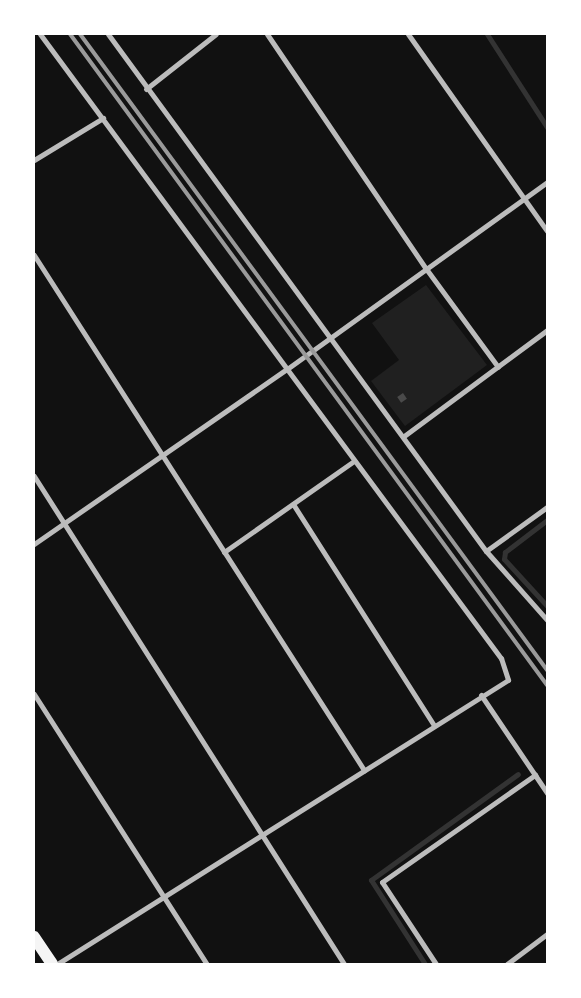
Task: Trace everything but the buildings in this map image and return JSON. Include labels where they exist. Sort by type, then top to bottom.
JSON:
[{"type":"main road","points":[[34,937],[52,964]]},
{"type":"street","points":[[40,34],[501,658],[508,680],[57,964]]},
{"type":"street","points":[[108,34],[404,436],[486,551],[547,620]]},
{"type":"street","points":[[146,88],[216,34]]},
{"type":"street","points":[[267,34],[427,270],[498,367]]},
{"type":"street","points":[[408,34],[547,231]]},
{"type":"street","points":[[34,160],[103,118]]},
{"type":"street","points":[[34,544],[332,340],[547,182]]},
{"type":"street","points":[[34,255],[161,456],[364,770]]},
{"type":"street","points":[[404,436],[547,330]]},
{"type":"street","points":[[224,552],[354,461]]},
{"type":"street","points":[[34,476],[344,964]]},
{"type":"street","points":[[293,504],[434,725]]},
{"type":"street","points":[[486,551],[547,507]]},
{"type":"street","points":[[34,694],[206,964]]},
{"type":"street","points":[[481,696],[547,793]]},
{"type":"street","points":[[436,964],[382,882],[535,775]]},
{"type":"street","points":[[507,964],[547,934]]},
{"type":"shaded area","points":[[426,285],[487,365],[405,426],[371,381],[399,360],[372,323]]},
{"type":"waterway","points":[[487,34],[547,127]]},
{"type":"waterway","points":[[547,520],[505,552],[504,559],[547,606]]},
{"type":"waterway","points":[[425,964],[371,880],[518,774]]},
{"type":"railway","points":[[70,34],[547,685]]},
{"type":"railway","points":[[80,34],[547,670]]}]
